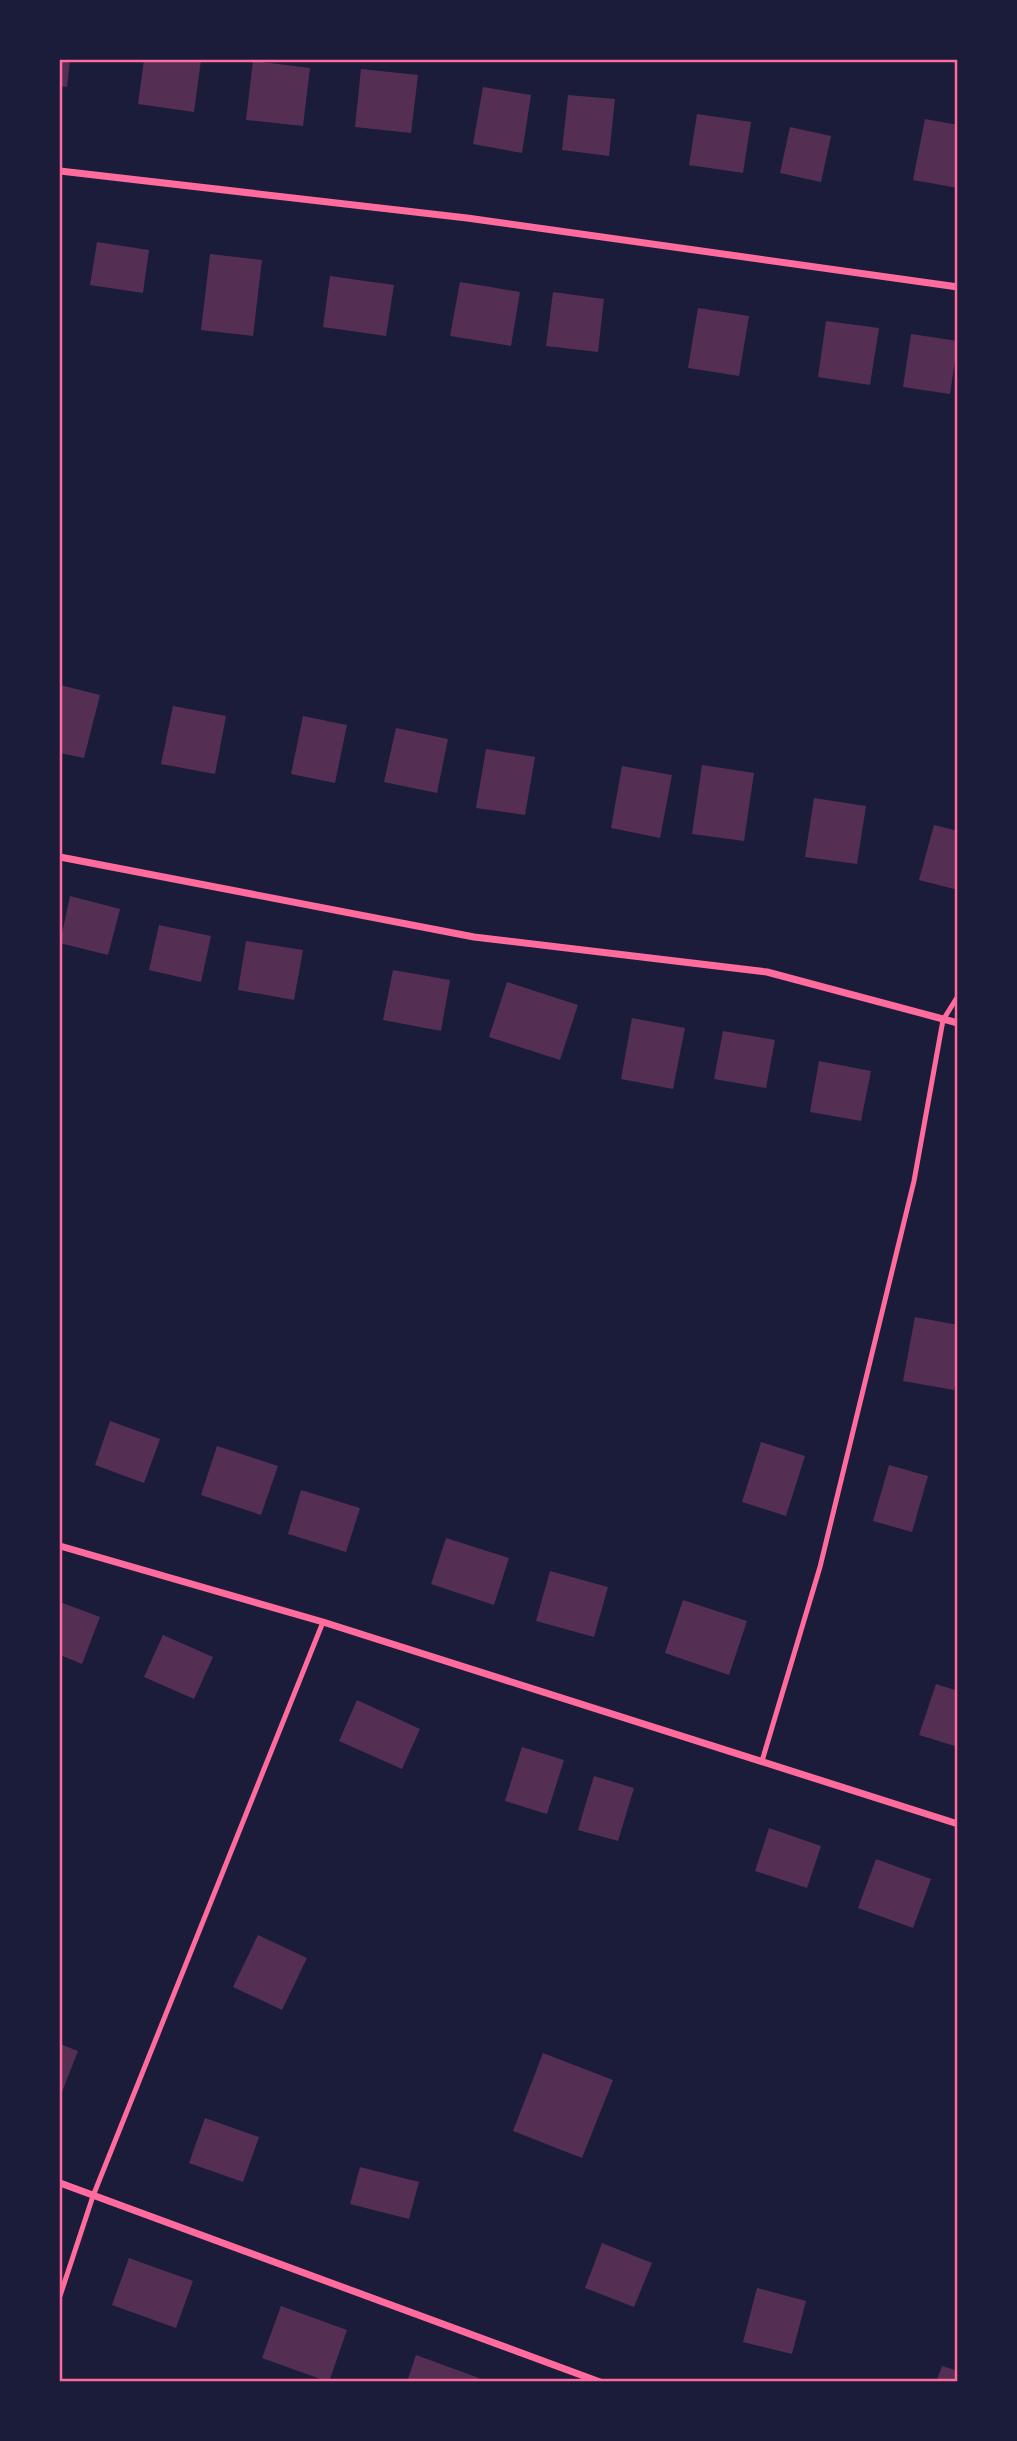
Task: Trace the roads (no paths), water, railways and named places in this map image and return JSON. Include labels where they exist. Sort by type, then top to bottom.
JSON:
[{"type":"street","points":[[60,171],[467,218],[957,286]]},
{"type":"street","points":[[60,857],[474,937],[767,972],[957,1023]]},
{"type":"street","points":[[60,1546],[323,1622],[957,1824]]},
{"type":"street","points":[[60,2183],[600,2382]]},
{"type":"lane","points":[[762,1761],[820,1567],[914,1181],[943,1020],[957,996]]},
{"type":"lane","points":[[60,2296],[93,2196],[323,1622]]}]
